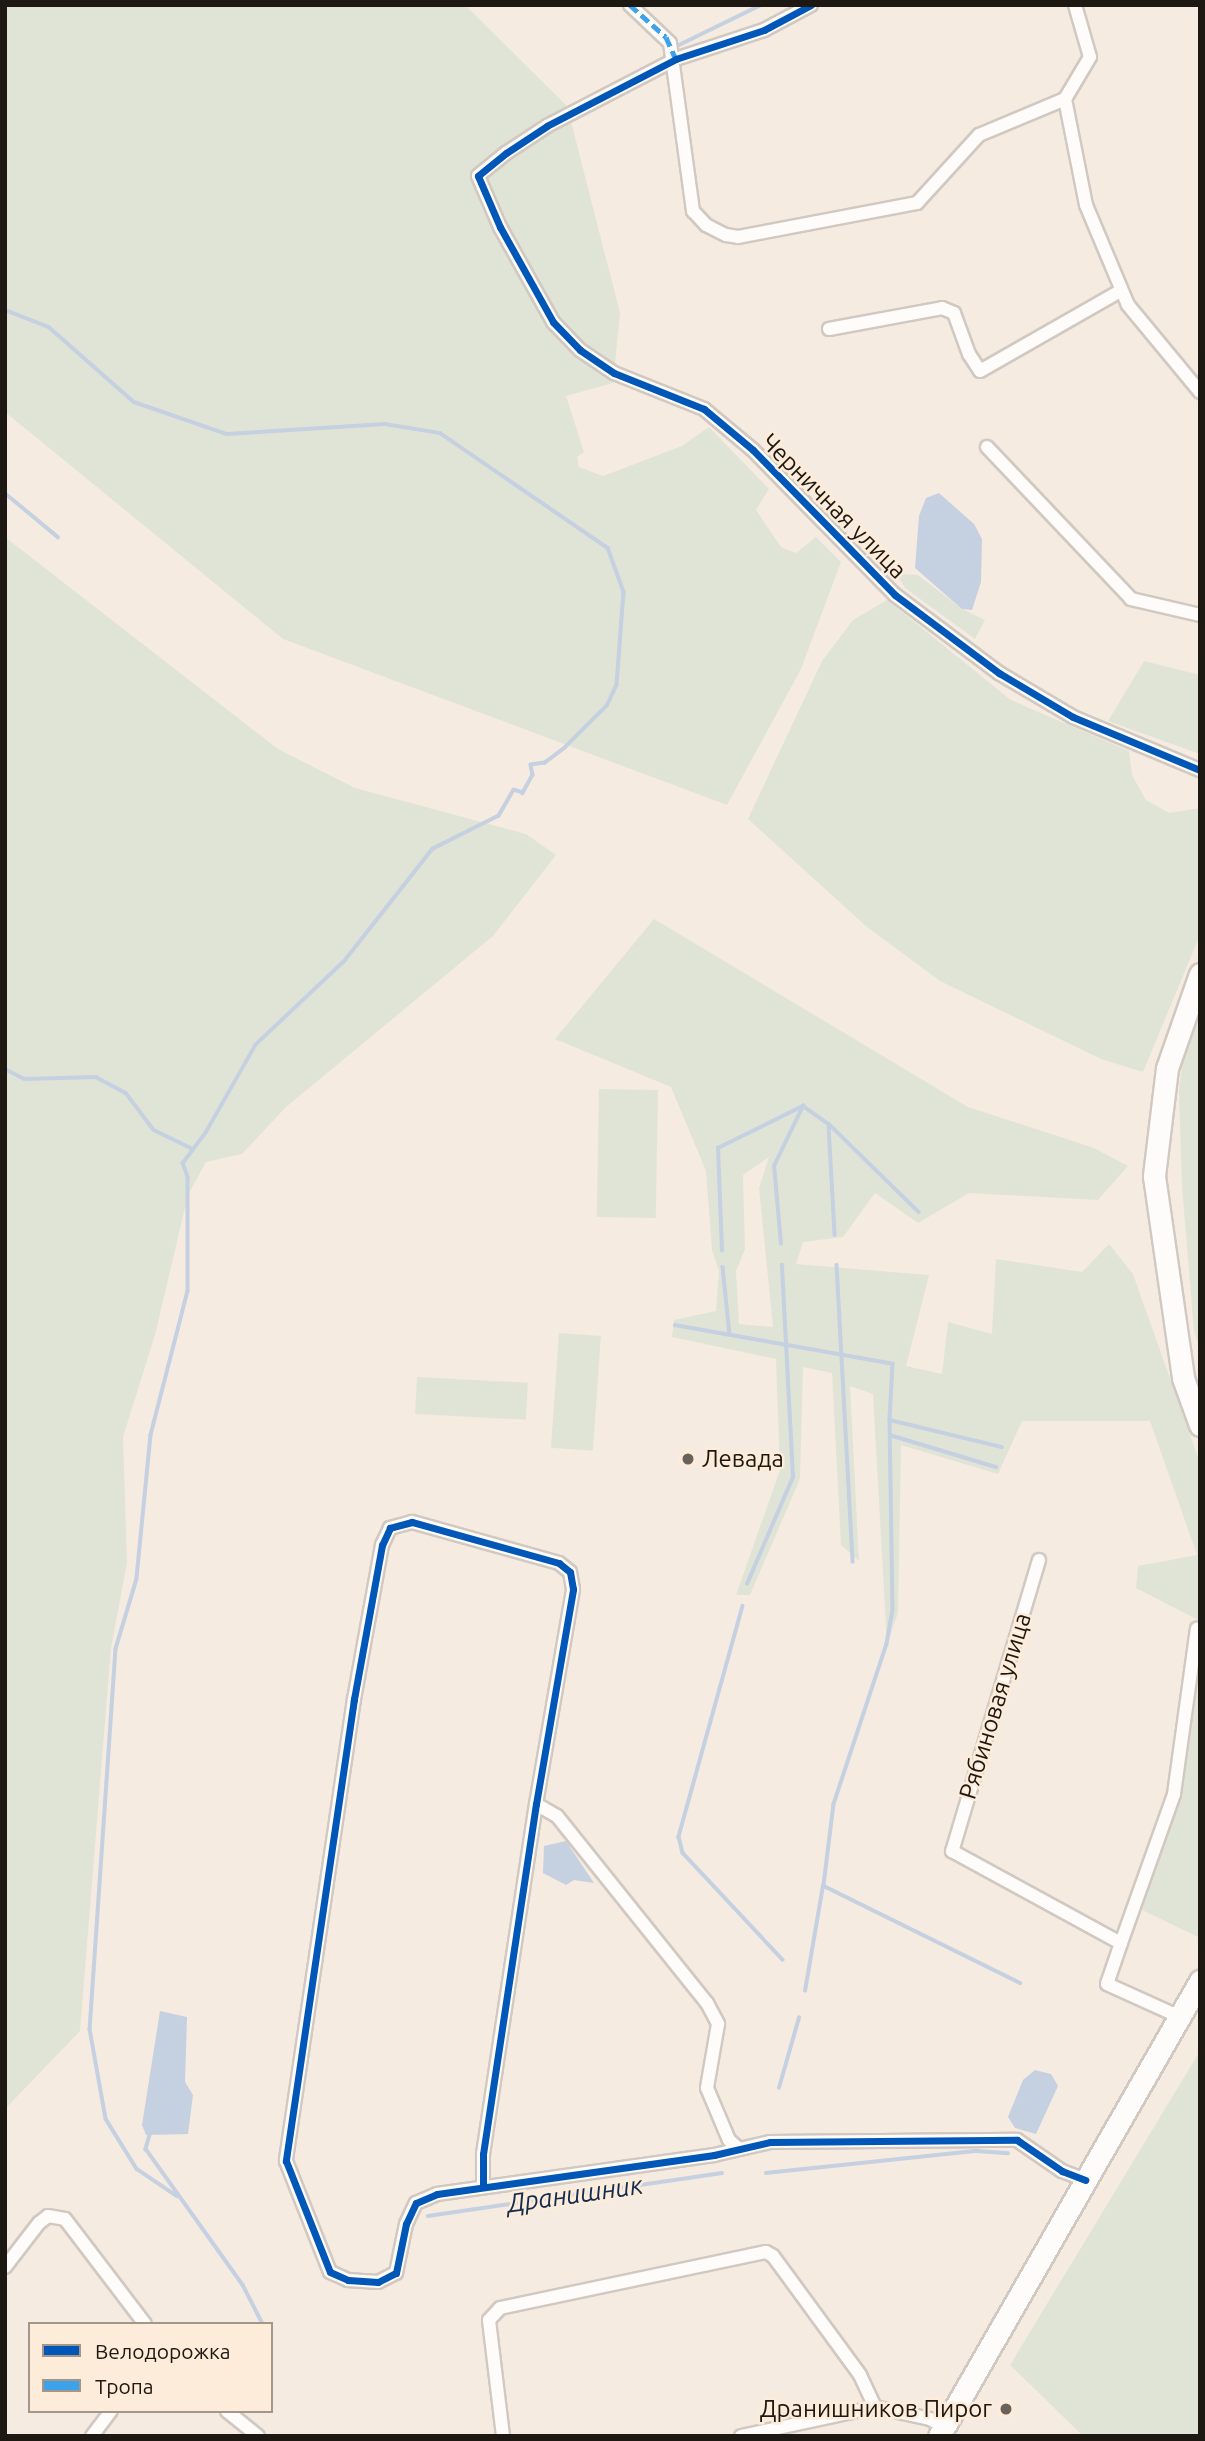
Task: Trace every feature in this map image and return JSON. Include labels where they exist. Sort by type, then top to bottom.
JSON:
[{"type":"main road","points":[[1200,974],[1167,1068],[1154,1176],[1183,1378],[1200,1425]]},
{"type":"main road","points":[[942,2431],[1200,1981]]},
{"type":"street","points":[[630,5],[666,37],[676,59],[693,211],[716,232],[738,236],[917,203],[979,135],[1065,99],[1090,57],[1075,5]]},
{"type":"street","points":[[676,59],[764,30],[811,5]]},
{"type":"street","name":"Черничная улица","points":[[676,59],[547,126],[478,176],[500,227],[553,322],[580,350],[614,373],[704,409],[753,450],[895,595],[999,673],[1073,717],[1200,770]]},
{"type":"street","points":[[1065,99],[1086,205],[1120,290],[1200,392]]},
{"type":"street","points":[[829,329],[942,308],[954,313],[969,354],[980,371],[1120,290]]},
{"type":"street","points":[[987,447],[1131,599],[1200,615]]},
{"type":"street","points":[[483,2186],[483,2154],[536,1804],[573,1589],[570,1572],[559,1563],[412,1522],[390,1528],[382,1545],[354,1699],[286,2161],[330,2272],[348,2280],[378,2283],[396,2273],[406,2224],[416,2203],[437,2194],[771,2141],[1017,2140],[1062,2171],[1085,2180]]},
{"type":"street","name":"Рябиновая улица","points":[[1039,1560],[952,1851],[1121,1943]]},
{"type":"street","points":[[1180,2017],[1107,1984],[1174,1794],[1197,1629]]},
{"type":"street","points":[[536,1804],[557,1816],[707,2003],[718,2024],[707,2088],[729,2140],[738,2148]]},
{"type":"street","points":[[5,2267],[39,2223],[48,2216],[65,2219],[143,2322]]},
{"type":"street","points":[[503,2436],[489,2320],[500,2308],[766,2252],[773,2256],[860,2375],[875,2407]]},
{"type":"street","points":[[741,2436],[875,2407],[930,2419],[942,2431]]},
{"type":"street","points":[[92,2436],[109,2413]]},
{"type":"street","points":[[229,2413],[258,2436]]},
{"type":"shaded area","points":[[5,5],[465,5],[567,106],[620,313],[613,383],[566,396],[584,452],[577,457],[579,467],[603,476],[682,446],[709,427],[769,489],[756,510],[781,547],[796,553],[816,537],[841,562],[801,669],[727,805],[283,639],[5,412]]},
{"type":"shaded area","points":[[5,537],[278,749],[355,788],[526,834],[556,855],[493,936],[286,1107],[242,1154],[206,1162],[188,1195],[155,1335],[123,1437],[127,1563],[111,1648],[80,2031],[5,2109]]},
{"type":"shaded area","points":[[903,574],[918,575],[962,609],[985,620],[975,639],[905,588],[899,578]]},
{"type":"shaded area","points":[[887,600],[1011,700],[1129,751],[1132,775],[1146,800],[1169,813],[1200,808],[1200,935],[1143,1072],[1101,1059],[940,981],[867,927],[748,819],[822,661],[853,620]]},
{"type":"shaded area","points":[[1144,661],[1200,675],[1200,754],[1108,721]]},
{"type":"shaded area","points":[[654,919],[968,1107],[1094,1148],[1128,1166],[1098,1200],[969,1193],[918,1223],[875,1193],[843,1237],[803,1242],[796,1264],[929,1275],[906,1366],[942,1374],[948,1322],[992,1334],[996,1259],[1082,1272],[1109,1244],[1133,1274],[1200,1463],[1200,1621],[1136,1588],[1138,1566],[1197,1555],[1150,1421],[1022,1421],[998,1474],[901,1445],[898,1613],[887,1644],[873,1394],[850,1386],[859,1561],[841,1545],[832,1373],[803,1367],[800,1479],[750,1595],[736,1595],[780,1470],[776,1359],[672,1337],[674,1320],[716,1311],[719,1271],[712,1250],[706,1171],[671,1087],[555,1039]],"holes":[[[769,1157],[759,1188],[773,1327],[739,1324],[736,1271],[745,1249],[743,1175]]]},
{"type":"shaded area","points":[[1200,1008],[1200,1349],[1194,1331],[1182,1187],[1179,1090],[1185,1039]]},
{"type":"shaded area","points":[[599,1089],[658,1090],[656,1218],[597,1217]]},
{"type":"shaded area","points":[[559,1333],[601,1336],[593,1451],[551,1448]]},
{"type":"shaded area","points":[[417,1377],[528,1383],[526,1420],[415,1414]]},
{"type":"shaded area","points":[[1200,1656],[1200,1938],[1142,1910],[1180,1794]]},
{"type":"shaded area","points":[[1200,2051],[1200,2436],[1083,2436],[1010,2365]]},
{"type":"water","points":[[939,493],[974,524],[982,539],[981,582],[972,610],[962,609],[915,568],[919,516],[926,498]]},
{"type":"water","points":[[566,1841],[594,1883],[574,1880],[566,1885],[543,1873],[544,1846]]},
{"type":"water","points":[[160,2011],[187,2017],[185,2082],[193,2095],[188,2134],[146,2135],[142,2125]]},
{"type":"water","points":[[1035,2070],[1051,2074],[1058,2086],[1036,2134],[1015,2128],[1008,2117],[1023,2080]]},
{"type":"waterway","points":[[677,46],[761,5]]},
{"type":"waterway","points":[[5,310],[49,327],[134,402],[227,434],[385,424],[440,433],[608,548],[624,592],[617,685],[607,706],[565,748],[545,763],[531,765],[533,775],[523,793],[514,790],[499,816],[433,849],[344,962],[256,1045],[206,1133],[183,1163],[188,1177],[188,1291],[151,1435],[137,1579],[116,1649],[90,2029],[106,2119],[137,2169],[177,2196]]},
{"type":"waterway","points":[[5,493],[58,537]]},
{"type":"waterway","points":[[5,1069],[25,1079],[96,1077],[126,1093],[154,1130],[193,1149]]},
{"type":"waterway","points":[[781,1244],[774,1166],[803,1106]]},
{"type":"waterway","points":[[722,1251],[718,1148],[803,1106],[829,1124],[919,1212]]},
{"type":"waterway","points":[[829,1126],[835,1235]]},
{"type":"waterway","points":[[747,1584],[793,1477],[782,1265]]},
{"type":"waterway","points":[[837,1265],[853,1562]]},
{"type":"waterway","points":[[723,1267],[730,1335]]},
{"type":"waterway","points":[[675,1325],[893,1364],[890,1420],[1002,1447]]},
{"type":"waterway","points":[[890,1420],[893,1610],[887,1644],[834,1804],[824,1886],[1020,1983]]},
{"type":"waterway","points":[[890,1435],[996,1467]]},
{"type":"waterway","points":[[743,1606],[679,1837],[683,1853],[783,1960]]},
{"type":"waterway","points":[[805,1991],[823,1886]]},
{"type":"waterway","points":[[779,2088],[799,2018]]},
{"type":"waterway","points":[[150,2135],[146,2149],[243,2285],[262,2322]]},
{"type":"waterway","points":[[766,2173],[977,2151],[1008,2153]]},
{"type":"waterway","name":"Дранишник","points":[[428,2216],[722,2173]]},
{"type":"marked path","points":[[630,5],[666,37],[676,59]]},
{"type":"cycle path","points":[[811,5],[764,30],[676,59],[547,126],[506,153],[478,176],[500,227],[553,322],[580,350],[614,373],[704,409],[753,450],[895,595],[999,673],[1073,717],[1200,770]]},
{"type":"cycle path","points":[[483,2186],[483,2154],[536,1804],[573,1589],[570,1572],[559,1563],[412,1522],[390,1528],[382,1545],[354,1699],[286,2161],[330,2272],[348,2280],[378,2282],[396,2273],[406,2224],[416,2203],[437,2194],[714,2155],[770,2142],[1017,2140],[1062,2171],[1085,2180]]},
{"type":"place","name":"Левада","points":[[688,1459]]},
{"type":"place","name":"Дранишников Пирог","points":[[1006,2409]]}]
